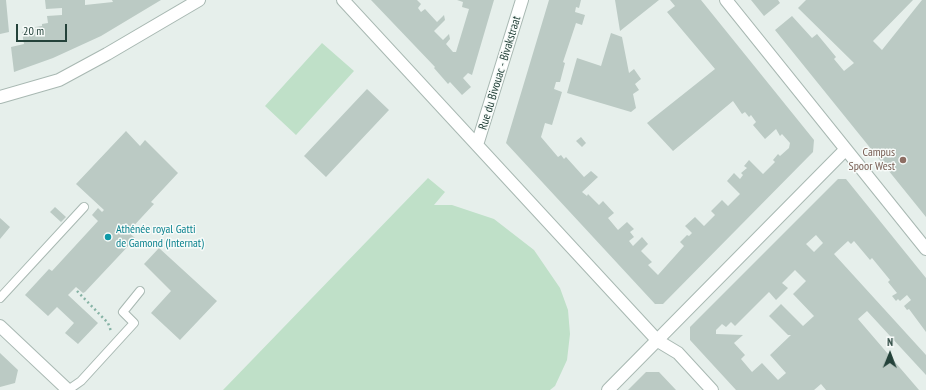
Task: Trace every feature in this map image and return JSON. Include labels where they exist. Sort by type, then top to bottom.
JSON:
[{"type":"street","points":[[0,97],[59,80],[107,54],[199,0]]},
{"type":"street","points":[[343,0],[658,340],[678,353],[712,390]]},
{"type":"street","name":"Rue du Bivouac - Bivakstraat","points":[[478,145],[522,0]]},
{"type":"street","points":[[726,0],[926,249]]},
{"type":"street","points":[[608,390],[845,150]]},
{"type":"street","points":[[0,326],[61,388]]},
{"type":"lane","points":[[0,298],[84,207]]},
{"type":"lane","points":[[61,388],[81,381],[134,323],[123,312],[140,291]]},
{"type":"path","points":[[77,291],[108,323],[111,331],[106,336]]},
{"type":"green space","points":[[322,43],[354,71],[296,135],[265,106]]},
{"type":"green space","points":[[428,178],[445,192],[434,205],[452,205],[494,219],[534,250],[560,288],[568,310],[570,334],[567,360],[555,386],[550,390],[223,390]]},
{"type":"building","points":[[0,0],[6,0],[9,32],[0,34]]},
{"type":"building","points":[[45,0],[85,0],[85,5],[113,2],[112,0],[161,0],[101,36],[53,58],[14,72],[11,47],[24,44],[22,32],[36,29],[35,27],[48,23],[47,16],[62,15],[62,8],[46,9]]},
{"type":"building","points":[[371,0],[417,0],[421,4],[418,8],[421,12],[425,9],[437,22],[444,15],[445,20],[434,31],[443,40],[449,34],[450,39],[446,44],[453,52],[456,52],[469,9],[462,7],[463,2],[457,0],[494,0],[472,75],[468,73],[463,78],[471,87],[462,95],[450,82],[448,84],[434,68],[435,67]]},
{"type":"building","points":[[549,0],[581,0],[579,8],[576,7],[575,12],[585,15],[582,25],[576,23],[563,62],[565,63],[560,82],[556,82],[554,89],[562,92],[552,125],[545,123],[541,137],[558,157],[561,155],[564,159],[566,157],[584,177],[591,171],[598,177],[582,192],[587,196],[588,194],[599,205],[603,201],[614,213],[608,218],[618,230],[627,222],[634,229],[630,232],[634,237],[629,241],[633,246],[642,237],[648,244],[641,251],[652,262],[648,265],[658,275],[684,246],[680,242],[687,235],[689,236],[692,233],[685,226],[695,217],[704,226],[715,215],[711,211],[722,200],[728,206],[740,194],[727,181],[734,173],[740,179],[743,175],[741,173],[747,168],[744,166],[749,160],[763,174],[775,162],[773,160],[778,154],[780,156],[789,148],[790,143],[782,134],[780,136],[776,129],[765,139],[753,125],[756,122],[751,115],[749,117],[745,112],[742,114],[733,101],[673,151],[647,123],[715,69],[667,12],[675,6],[670,0],[701,0],[814,140],[813,152],[663,304],[655,304],[506,143]]},
{"type":"building","points":[[615,0],[659,0],[620,31]]},
{"type":"building","points":[[751,0],[778,0],[780,3],[764,16]]},
{"type":"building","points":[[806,0],[913,0],[873,41],[882,50],[922,0],[926,0],[926,217],[775,30],[792,16],[812,38],[817,34],[836,57],[834,59],[844,71],[854,63],[798,8]]},
{"type":"building","points":[[611,33],[622,37],[629,73],[634,69],[641,79],[635,84],[639,90],[633,94],[636,108],[631,112],[567,93],[577,58],[601,66]]},
{"type":"building","points":[[367,89],[389,110],[326,177],[304,156]]},
{"type":"building","name":"Athénée royal Gatti de Gamond (Internat)","points":[[126,131],[140,146],[145,140],[178,173],[151,202],[154,204],[128,232],[135,238],[132,242],[85,292],[83,293],[76,287],[68,295],[98,323],[78,344],[65,333],[74,323],[57,307],[48,316],[25,295],[49,269],[52,271],[98,221],[92,215],[98,208],[102,212],[104,210],[76,184]]},
{"type":"building","points":[[581,137],[586,143],[582,147],[576,141]]},
{"type":"building","points":[[838,179],[846,179],[926,278],[926,332],[909,309],[907,310],[904,306],[911,300],[907,295],[900,301],[898,299],[896,301],[892,296],[897,293],[888,282],[890,280],[872,258],[870,260],[854,241],[851,244],[848,241],[834,254],[926,355],[926,375],[867,311],[858,319],[919,390],[826,390],[821,384],[814,390],[736,390],[690,340],[690,327]],"holes":[[[816,235],[823,243],[814,252],[806,244]],[[795,270],[806,281],[793,294],[814,316],[803,326],[781,304],[769,316],[788,335],[791,335],[770,355],[786,373],[778,380],[762,363],[752,372],[741,359],[745,355],[734,343],[743,335],[716,334],[716,330],[722,324],[726,327],[731,322],[735,326],[769,292],[776,300],[788,288],[782,283]]]},
{"type":"building","points":[[55,207],[66,217],[61,222],[50,212]]},
{"type":"building","points":[[0,218],[10,227],[0,239]]},
{"type":"building","points":[[159,248],[217,301],[180,340],[151,313],[171,291],[144,264]]},
{"type":"building","points":[[0,353],[18,370],[15,383],[0,387]]},
{"type":"building","points":[[646,372],[659,372],[676,390],[628,390]]},
{"type":"place","name":"Campus Spoor West","points":[[903,160]]},
{"type":"place","name":"Athénée royal Gatti de Gamond (Internat)","points":[[108,237]]}]
